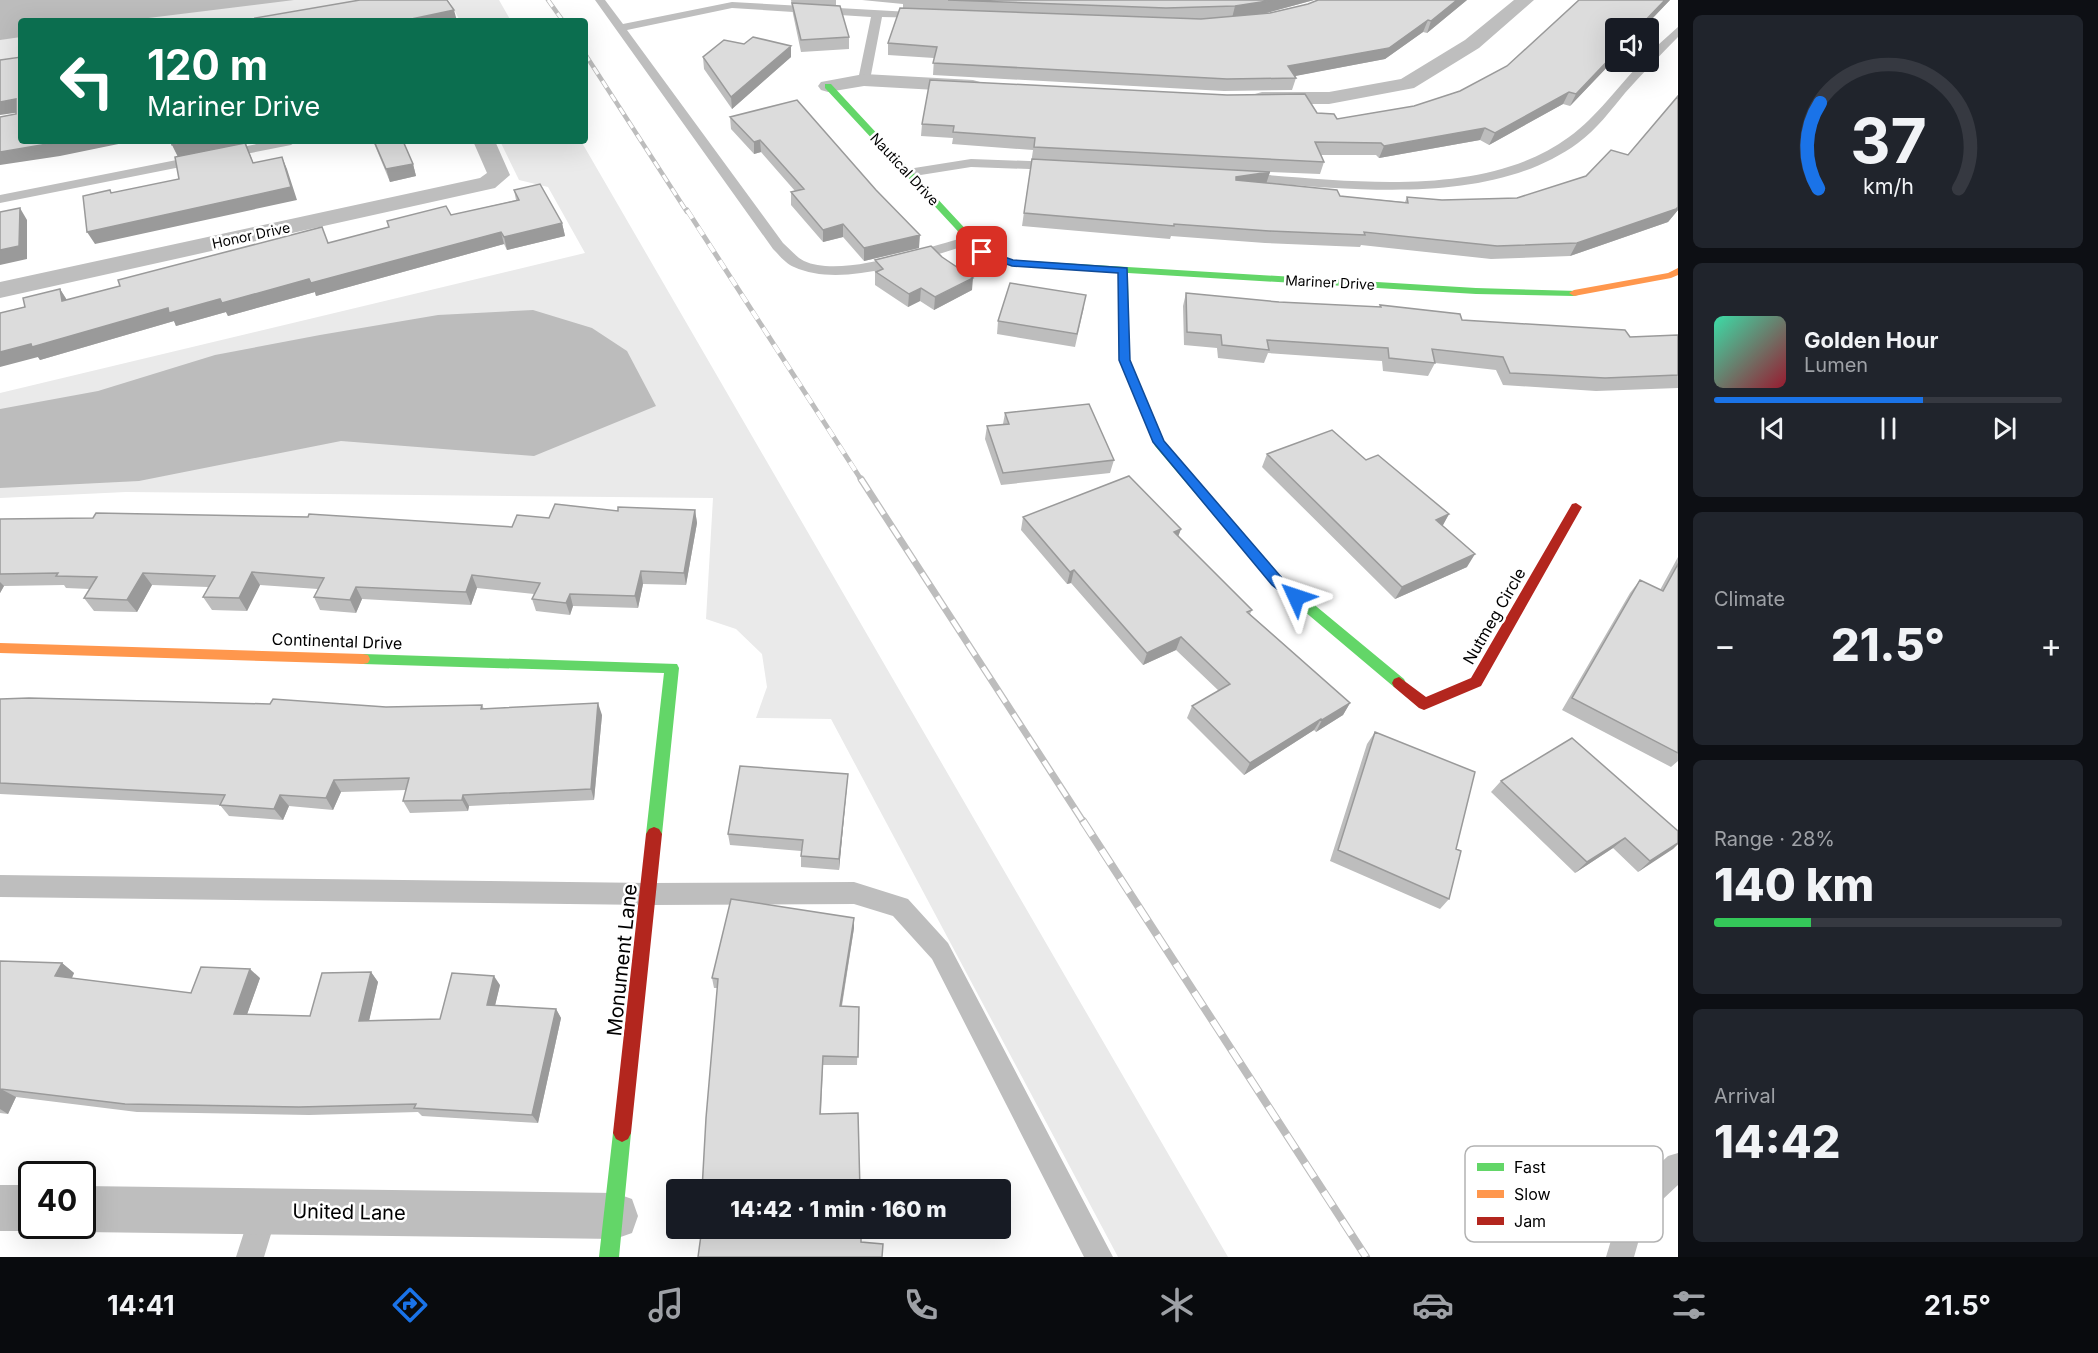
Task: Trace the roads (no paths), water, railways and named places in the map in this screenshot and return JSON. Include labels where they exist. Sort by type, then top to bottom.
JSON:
[{"type":"street","points":[[1247,99],[1329,98],[1407,84],[1472,44],[1525,0]]},
{"type":"street","points":[[828,86],[864,80],[996,87]]},
{"type":"street","name":"Nautical Drive","points":[[828,86],[982,252]]},
{"type":"street","name":"Honor Drive","points":[[0,290],[487,183],[499,175],[485,144]]},
{"type":"street","name":"Mariner Drive","points":[[982,252],[1012,263],[1476,291],[1576,293],[1671,275],[1678,271]]},
{"type":"street","name":"Nutmeg Circle","points":[[1123,270],[1124,360],[1159,442],[1277,581],[1424,704],[1476,682],[1576,507]]},
{"type":"street","name":"Continental Drive","points":[[0,648],[672,668]]},
{"type":"street","name":"Monument Lane","points":[[612,1236],[672,668]]},
{"type":"street","points":[[0,1208],[18,1208]]},
{"type":"street","name":"United Lane","points":[[96,1209],[264,1211],[612,1236]]},
{"type":"lane","points":[[600,0],[778,246],[798,264],[819,270],[850,271],[970,240]]},
{"type":"lane","points":[[621,28],[732,5],[931,16]]},
{"type":"lane","points":[[864,80],[877,14]]},
{"type":"lane","points":[[1232,176],[1405,185],[1468,179],[1539,160],[1573,141],[1678,30]]},
{"type":"lane","points":[[0,199],[276,144]]},
{"type":"lane","points":[[908,173],[971,163],[1068,167]]},
{"type":"lane","points":[[0,886],[648,894],[854,893],[900,907],[940,951],[1100,1257]]},
{"type":"lane","points":[[1663,1180],[1678,1166]]},
{"type":"lane","points":[[250,1257],[264,1211]]},
{"type":"lane","points":[[1620,1257],[1624,1242]]},
{"type":"railway","points":[[548,0],[561,18]]},
{"type":"railway","points":[[588,59],[687,212]]},
{"type":"railway","points":[[687,210],[862,481]]},
{"type":"railway","points":[[861,479],[1084,823]]},
{"type":"railway","points":[[1083,821],[1366,1257]]}]
